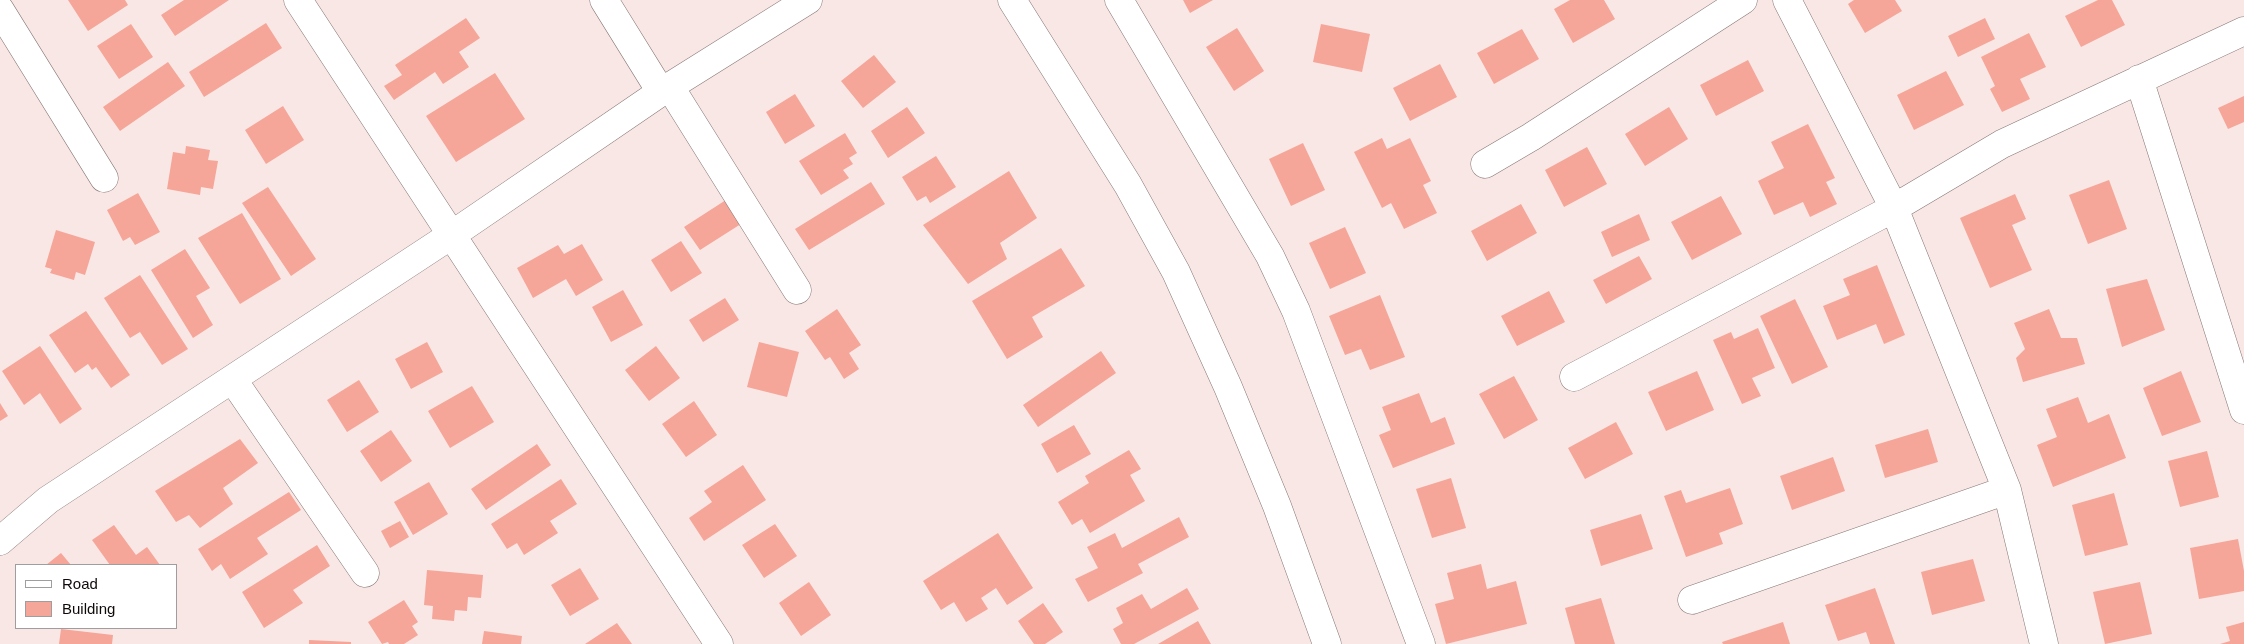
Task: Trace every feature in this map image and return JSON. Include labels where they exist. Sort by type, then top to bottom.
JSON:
[{"type":"street","points":[[298,0],[719,644]]},
{"type":"street","points":[[604,0],[798,290]]},
{"type":"street","points":[[0,541],[48,500],[233,380],[665,89],[808,0]]},
{"type":"street","points":[[1012,0],[1128,185],[1176,272],[1228,387],[1276,506],[1326,644]]},
{"type":"street","points":[[1119,0],[1274,263],[1296,311],[1421,644]]},
{"type":"street","points":[[1485,164],[1531,137],[1743,0]]},
{"type":"street","points":[[1787,0],[1894,208],[2007,490],[2044,644]]},
{"type":"street","points":[[0,10],[104,178]]},
{"type":"street","points":[[1574,377],[1894,208],[2002,144],[2139,78],[2244,31]]},
{"type":"street","points":[[2139,78],[2244,410]]},
{"type":"street","points":[[233,380],[365,573]]},
{"type":"street","points":[[1692,600],[2007,490]]},
{"type":"building","points":[[68,0],[125,0],[128,5],[88,31]]},
{"type":"building","points":[[184,0],[229,0],[175,36],[161,15]]},
{"type":"building","points":[[1183,0],[1213,0],[1190,13]]},
{"type":"building","points":[[1570,0],[1604,0],[1615,19],[1573,43],[1554,9]]},
{"type":"building","points":[[1854,0],[1895,0],[1902,11],[1865,33],[1848,4]]},
{"type":"building","points":[[2098,0],[2112,0],[2125,25],[2081,47],[2065,16]]},
{"type":"building","points":[[466,18],[480,38],[459,52],[469,67],[443,84],[435,72],[394,100],[384,86],[402,75],[395,65]]},
{"type":"building","points":[[1985,18],[1995,39],[1958,57],[1948,36]]},
{"type":"building","points":[[266,23],[282,48],[204,97],[189,72]]},
{"type":"building","points":[[131,24],[153,57],[119,79],[97,46]]},
{"type":"building","points":[[1321,24],[1370,34],[1362,72],[1313,62]]},
{"type":"building","points":[[1237,28],[1264,71],[1234,91],[1206,47]]},
{"type":"building","points":[[1522,29],[1539,59],[1494,84],[1477,53]]},
{"type":"building","points":[[2029,33],[2046,67],[2020,79],[2030,99],[2002,112],[1990,89],[1995,86],[1981,57]]},
{"type":"building","points":[[874,55],[896,82],[863,108],[841,81]]},
{"type":"building","points":[[1748,60],[1764,91],[1716,116],[1700,85]]},
{"type":"building","points":[[168,62],[185,86],[120,131],[103,107]]},
{"type":"building","points":[[1440,64],[1457,97],[1410,121],[1393,88]]},
{"type":"building","points":[[1946,71],[1964,105],[1914,130],[1897,95]]},
{"type":"building","points":[[495,73],[525,119],[456,162],[426,116]]},
{"type":"building","points":[[795,94],[815,126],[785,144],[766,112]]},
{"type":"building","points":[[2244,96],[2244,122],[2228,129],[2218,108]]},
{"type":"building","points":[[283,106],[304,140],[266,164],[245,130]]},
{"type":"building","points":[[907,107],[925,133],[888,158],[871,131]]},
{"type":"building","points":[[1669,107],[1688,139],[1645,166],[1625,134]]},
{"type":"building","points":[[1808,124],[1835,178],[1826,182],[1837,204],[1810,217],[1803,202],[1774,215],[1758,181],[1784,168],[1771,142]]},
{"type":"building","points":[[845,133],[857,153],[849,158],[853,164],[843,170],[849,178],[821,195],[799,161]]},
{"type":"building","points":[[1382,138],[1387,149],[1410,138],[1431,181],[1423,185],[1437,213],[1404,229],[1391,203],[1382,208],[1354,152]]},
{"type":"building","points":[[1303,143],[1325,190],[1291,206],[1269,159]]},
{"type":"building","points":[[186,146],[210,150],[208,160],[218,161],[213,189],[201,187],[200,195],[167,189],[173,152],[185,154]]},
{"type":"building","points":[[1587,147],[1607,184],[1564,207],[1545,170]]},
{"type":"building","points":[[936,156],[956,187],[930,203],[926,196],[917,201],[902,177]]},
{"type":"building","points":[[1009,171],[1037,218],[1000,243],[1007,259],[968,284],[923,225]]},
{"type":"building","points":[[2109,180],[2127,229],[2088,244],[2069,195]]},
{"type":"building","points":[[871,182],[885,204],[809,250],[795,229]]},
{"type":"building","points":[[268,187],[316,259],[291,276],[242,203]]},
{"type":"building","points":[[138,193],[160,232],[135,245],[130,237],[123,241],[107,210]]},
{"type":"building","points":[[2015,194],[2026,219],[2012,225],[2032,270],[1990,288],[1960,218]]},
{"type":"building","points":[[1721,196],[1742,234],[1692,260],[1671,222]]},
{"type":"building","points":[[729,198],[744,222],[700,250],[684,227]]},
{"type":"building","points":[[1521,204],[1537,233],[1487,261],[1471,231]]},
{"type":"building","points":[[242,213],[281,279],[240,304],[198,238]]},
{"type":"building","points":[[1639,214],[1650,240],[1612,257],[1601,232]]},
{"type":"building","points":[[1345,227],[1366,273],[1330,289],[1309,243]]},
{"type":"building","points":[[56,230],[95,242],[85,275],[76,272],[74,280],[50,273],[52,269],[45,267]]},
{"type":"building","points":[[681,241],[702,273],[671,292],[651,260]]},
{"type":"building","points":[[582,244],[603,280],[576,296],[566,279],[533,298],[517,268],[558,245],[564,254]]},
{"type":"building","points":[[1061,248],[1085,286],[1032,317],[1043,337],[1007,359],[972,301]]},
{"type":"building","points":[[185,249],[210,288],[196,296],[213,325],[193,338],[151,270]]},
{"type":"building","points":[[1639,256],[1652,279],[1606,304],[1593,280]]},
{"type":"building","points":[[1877,265],[1905,335],[1884,344],[1876,324],[1837,340],[1823,306],[1850,295],[1843,279]]},
{"type":"building","points":[[140,275],[188,349],[162,365],[140,332],[130,338],[104,298]]},
{"type":"building","points":[[2147,279],[2165,330],[2122,347],[2106,289]]},
{"type":"building","points":[[623,290],[643,325],[611,342],[592,307]]},
{"type":"building","points":[[1549,291],[1565,322],[1517,346],[1501,316]]},
{"type":"building","points":[[1380,295],[1405,357],[1370,370],[1361,349],[1345,355],[1329,316]]},
{"type":"building","points":[[725,298],[739,320],[703,342],[689,320]]},
{"type":"building","points":[[1795,299],[1828,367],[1792,384],[1760,316]]},
{"type":"building","points":[[837,309],[861,345],[849,353],[859,369],[844,379],[830,357],[825,360],[805,331]]},
{"type":"building","points":[[2049,309],[2061,338],[2077,338],[2085,364],[2023,382],[2016,358],[2025,349],[2014,323]]},
{"type":"building","points":[[86,311],[130,375],[111,388],[96,367],[92,370],[88,364],[75,373],[49,335]]},
{"type":"building","points":[[1758,328],[1775,368],[1752,378],[1761,396],[1742,404],[1713,340],[1731,332],[1734,339]]},
{"type":"building","points":[[427,342],[443,372],[411,389],[395,359]]},
{"type":"building","points":[[759,342],[799,352],[787,397],[747,387]]},
{"type":"building","points":[[40,346],[82,409],[60,424],[40,393],[24,405],[2,371]]},
{"type":"building","points":[[656,346],[680,378],[649,401],[625,370]]},
{"type":"building","points":[[1101,351],[1116,373],[1038,427],[1023,405]]},
{"type":"building","points":[[1697,371],[1714,410],[1666,431],[1648,392]]},
{"type":"building","points":[[2181,371],[2201,422],[2162,436],[2143,388]]},
{"type":"building","points":[[1514,376],[1538,420],[1504,439],[1479,394]]},
{"type":"building","points":[[359,380],[379,412],[347,432],[327,400]]},
{"type":"building","points":[[472,386],[494,422],[450,448],[428,411]]},
{"type":"building","points":[[1419,393],[1431,423],[1445,417],[1455,444],[1393,468],[1379,435],[1391,430],[1382,407]]},
{"type":"building","points":[[2078,397],[2088,423],[2109,414],[2126,458],[2053,487],[2037,445],[2057,437],[2046,409]]},
{"type":"building","points":[[694,401],[717,435],[686,457],[662,424]]},
{"type":"building","points":[[0,403],[8,416],[0,421]]},
{"type":"building","points":[[1616,422],[1633,454],[1585,479],[1568,448]]},
{"type":"building","points":[[1074,425],[1091,454],[1057,473],[1041,444]]},
{"type":"building","points":[[1928,429],[1938,462],[1885,478],[1875,445]]},
{"type":"building","points":[[391,430],[412,461],[381,482],[360,451]]},
{"type":"building","points":[[240,439],[258,463],[223,488],[233,504],[200,528],[189,515],[176,522],[155,491]]},
{"type":"building","points":[[537,444],[551,465],[486,510],[471,489]]},
{"type":"building","points":[[1129,450],[1141,469],[1130,475],[1145,501],[1090,533],[1082,519],[1072,525],[1058,502],[1089,483],[1085,476]]},
{"type":"building","points":[[2207,451],[2219,497],[2180,507],[2168,461]]},
{"type":"building","points":[[1833,457],[1845,491],[1792,510],[1780,476]]},
{"type":"building","points":[[743,465],[766,500],[704,541],[689,518],[712,502],[704,491]]},
{"type":"building","points":[[1451,478],[1466,528],[1432,538],[1416,489]]},
{"type":"building","points":[[561,479],[577,504],[550,521],[558,533],[524,555],[517,543],[507,549],[491,524]]},
{"type":"building","points":[[429,482],[448,514],[413,535],[394,502]]},
{"type":"building","points":[[1730,488],[1743,524],[1719,533],[1723,544],[1686,557],[1664,496],[1681,490],[1686,503]]},
{"type":"building","points":[[289,492],[301,510],[257,538],[268,554],[230,579],[221,564],[212,571],[198,549]]},
{"type":"building","points":[[2114,493],[2128,545],[2085,556],[2072,505]]},
{"type":"building","points":[[1641,514],[1653,549],[1601,566],[1590,530]]},
{"type":"building","points":[[1179,517],[1189,537],[1138,564],[1143,573],[1088,602],[1075,579],[1098,568],[1087,547],[1115,533],[1122,548]]},
{"type":"building","points":[[400,521],[409,537],[390,548],[381,531]]},
{"type":"building","points":[[775,524],[797,556],[764,578],[742,545]]},
{"type":"building","points":[[114,525],[136,555],[147,547],[159,564],[109,564],[92,540]]},
{"type":"building","points":[[998,533],[1033,588],[1007,605],[996,588],[981,598],[988,609],[966,622],[954,602],[941,610],[923,581]]},
{"type":"building","points":[[2238,539],[2244,571],[2244,591],[2199,599],[2190,548]]},
{"type":"building","points":[[317,545],[330,566],[293,590],[303,603],[264,628],[242,592]]},
{"type":"building","points":[[61,553],[70,564],[47,564]]},
{"type":"building","points":[[1973,559],[1985,601],[1932,615],[1921,572]]},
{"type":"building","points":[[1481,564],[1487,589],[1516,581],[1527,624],[1446,644],[1435,604],[1454,599],[1447,573]]},
{"type":"building","points":[[580,568],[599,599],[570,616],[551,585]]},
{"type":"building","points":[[427,570],[483,575],[481,598],[468,597],[467,611],[455,610],[454,621],[432,619],[433,606],[424,605]]},
{"type":"building","points":[[809,582],[831,615],[801,636],[779,603]]},
{"type":"building","points":[[2140,582],[2152,634],[2105,644],[2093,592]]},
{"type":"building","points":[[1187,588],[1199,609],[1134,644],[1121,644],[1113,629],[1123,623],[1116,608],[1142,594],[1151,609]]},
{"type":"building","points":[[1875,588],[1895,644],[1870,644],[1866,632],[1838,641],[1825,605]]},
{"type":"building","points":[[1601,598],[1615,644],[1575,644],[1565,608]]},
{"type":"building","points":[[404,600],[418,622],[412,626],[418,635],[404,644],[389,644],[388,642],[382,644],[368,622]]},
{"type":"building","points":[[1043,603],[1063,632],[1045,644],[1034,644],[1018,621]]},
{"type":"building","points":[[1198,621],[1211,644],[1158,644]]},
{"type":"building","points":[[1783,622],[1790,644],[1723,644],[1722,642]]},
{"type":"building","points":[[2244,622],[2244,644],[2220,644],[2230,641],[2226,627]]},
{"type":"building","points":[[617,623],[632,644],[585,644]]},
{"type":"building","points":[[61,629],[113,635],[112,644],[59,644]]},
{"type":"building","points":[[484,631],[522,636],[521,644],[482,644]]},
{"type":"building","points":[[309,640],[351,642],[351,644],[309,644]]}]
